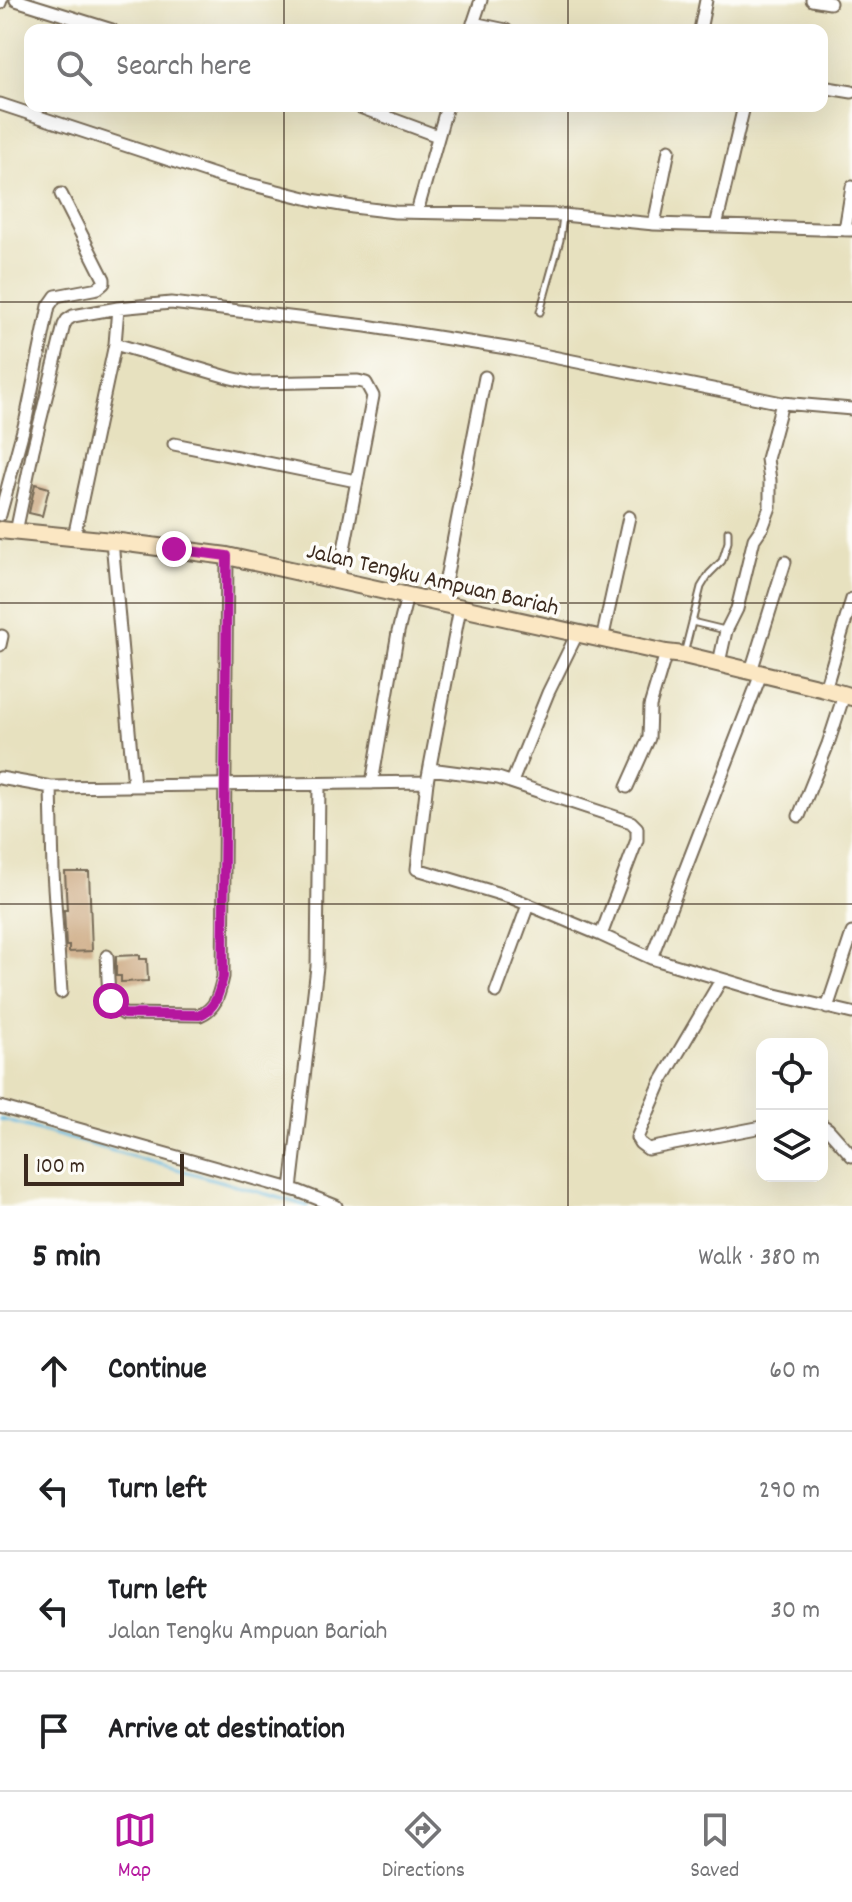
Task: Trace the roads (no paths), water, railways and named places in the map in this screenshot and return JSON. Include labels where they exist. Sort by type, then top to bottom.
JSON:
[{"type":"main road","name":"Jalan Tengku Ampuan Bariah","points":[[8,531],[227,556],[719,663],[848,696]]},
{"type":"street","points":[[16,0],[93,24]]},
{"type":"street","points":[[473,24],[481,0]]},
{"type":"street","points":[[701,24],[706,0]]},
{"type":"street","points":[[812,0],[830,3]]},
{"type":"street","points":[[828,88],[852,92]]},
{"type":"street","points":[[0,104],[24,112]]},
{"type":"street","points":[[24,112],[221,177],[318,201],[395,212],[563,215],[654,224],[849,230],[852,187]]},
{"type":"street","points":[[373,112],[438,136]]},
{"type":"street","points":[[417,212],[445,112]]},
{"type":"street","points":[[716,226],[743,112]]},
{"type":"street","points":[[654,224],[669,150]]},
{"type":"street","points":[[0,515],[26,419],[47,312],[53,299],[98,288],[104,283],[61,194]]},
{"type":"street","points":[[8,531],[33,450],[64,325],[73,316],[118,308],[171,303],[366,326],[513,349],[782,403],[852,409]]},
{"type":"street","points":[[74,537],[115,344],[118,308]]},
{"type":"street","points":[[115,344],[253,383],[366,383],[373,396],[338,581]]},
{"type":"street","points":[[37,363],[52,374]]},
{"type":"street","points":[[441,604],[485,377]]},
{"type":"street","points":[[719,663],[726,631],[737,609],[754,539],[770,507],[767,459],[782,403]]},
{"type":"street","points":[[174,444],[356,481]]},
{"type":"street","points":[[602,640],[629,517]]},
{"type":"street","points":[[112,541],[134,786]]},
{"type":"street","points":[[107,956],[111,1001],[116,1010],[124,1014],[200,1015],[217,1000],[223,977],[227,556]]},
{"type":"street","points":[[651,958],[756,672],[785,562]]},
{"type":"street","points":[[372,783],[407,596]]},
{"type":"street","points":[[825,689],[852,599]]},
{"type":"street","points":[[460,608],[427,782],[417,869],[498,893],[651,958],[721,980],[852,1013]]},
{"type":"street","points":[[512,782],[548,693],[577,634]]},
{"type":"street","points":[[627,787],[649,738],[650,706],[675,654]]},
{"type":"street","points":[[799,816],[848,696]]},
{"type":"street","points":[[430,769],[487,775],[631,822],[637,828],[637,840],[601,935]]},
{"type":"street","points":[[0,778],[51,787],[427,782]]},
{"type":"street","points":[[291,1189],[317,967],[319,784]]},
{"type":"street","points":[[51,787],[61,992]]},
{"type":"street","points":[[496,992],[528,905]]},
{"type":"street","points":[[827,1008],[852,933]]},
{"type":"street","points":[[721,980],[661,1082],[637,1138],[648,1149],[756,1128]]},
{"type":"street","points":[[0,1107],[291,1189],[336,1206]]},
{"type":"street","points":[[828,1129],[852,1156]]},
{"type":"lane","points":[[540,312],[560,240],[563,215]]},
{"type":"lane","points":[[675,654],[692,622],[701,587],[722,561],[728,531]]},
{"type":"lane","points":[[692,622],[726,631]]},
{"type":"waterway","points":[[0,1119],[308,1206]]}]
